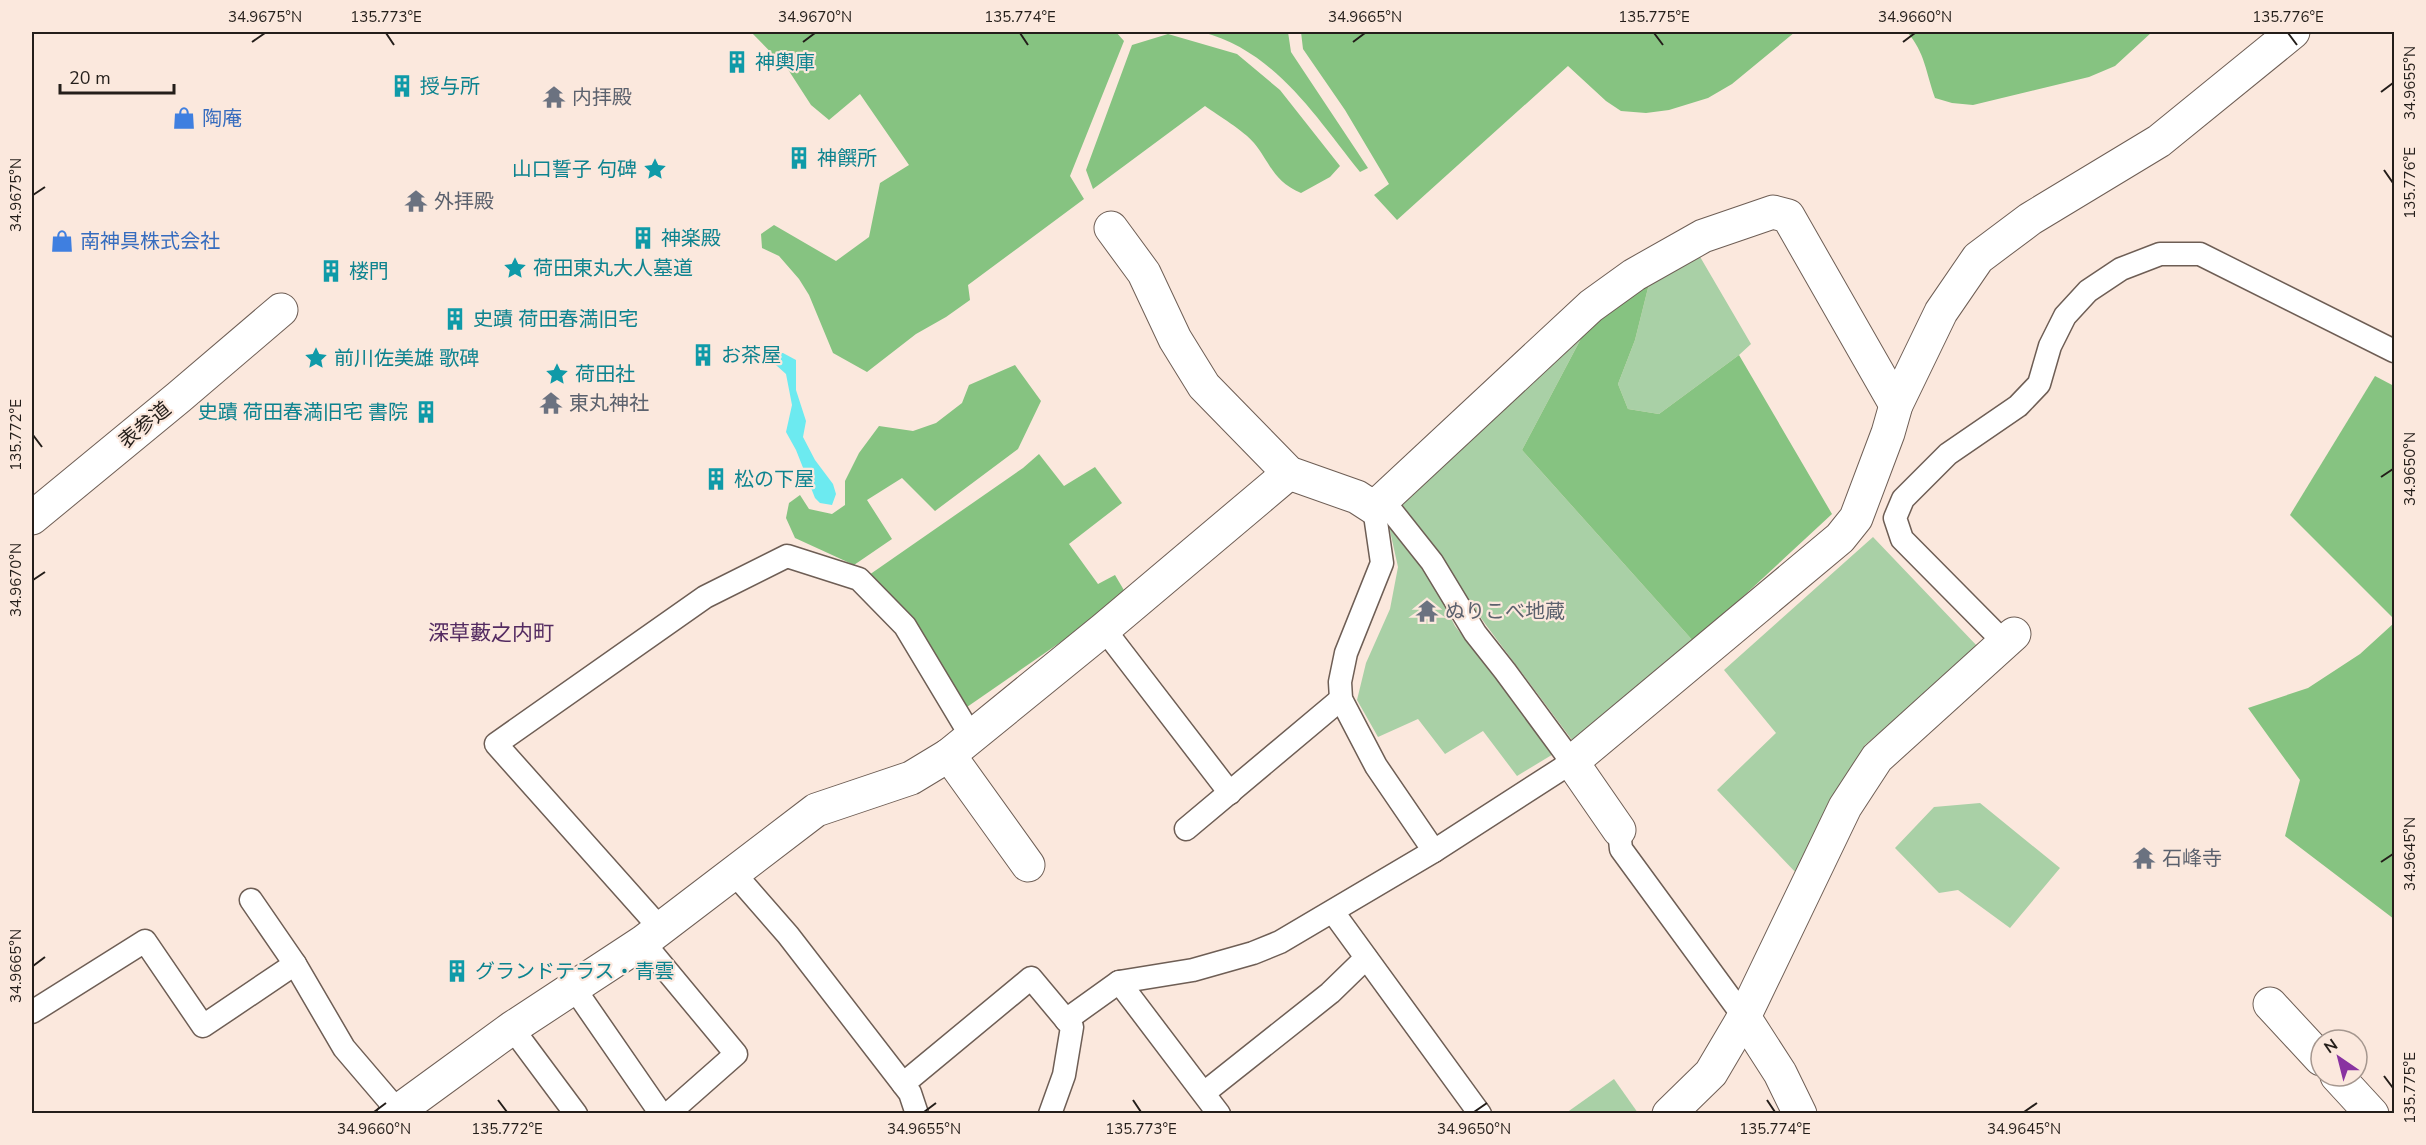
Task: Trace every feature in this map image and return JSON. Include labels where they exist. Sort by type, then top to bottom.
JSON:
[{"type":"street","points":[[1619,830],[1572,762],[1840,538],[1856,518],[1888,433],[1896,405],[1941,312],[1978,258],[2030,219],[2159,141],[2293,32]]},
{"type":"street","points":[[1111,228],[1144,273],[1175,339],[1204,386],[1289,473],[1378,504],[1591,306],[1634,275],[1703,236],[1773,212],[1788,216],[1896,405]]},
{"type":"street","name":"表参道","points":[[32,518],[269,320]]},
{"type":"street","points":[[396,1112],[512,1028],[651,935],[816,810],[911,778],[960,745],[1104,629],[1289,473]]},
{"type":"street","points":[[1669,1113],[1711,1073],[1744,1017],[1845,807],[1877,758],[2009,638]]},
{"type":"street","points":[[960,745],[1028,866]]},
{"type":"street","points":[[2270,1004],[2309,1046]]},
{"type":"street","points":[[1744,1017],[1780,1073],[1800,1113]]},
{"type":"street","points":[[2348,1088],[2372,1113]]},
{"type":"lane","points":[[2009,638],[1902,539],[1895,518],[1903,499],[1948,454],[2018,406],[2039,384],[2050,346],[2065,316],[2088,291],[2121,269],[2160,255],[2200,254],[2394,351]]},
{"type":"lane","points":[[1378,504],[1382,563],[1346,653],[1340,682],[1341,699],[1376,766],[1434,851]]},
{"type":"lane","points":[[1066,1020],[1119,982],[1193,970],[1253,954],[1280,942],[1434,851],[1572,762],[1474,633],[1432,562],[1378,504]]},
{"type":"lane","points":[[668,1113],[736,1054],[651,935],[496,744],[705,597],[787,556],[859,579],[905,626],[960,745]]},
{"type":"lane","points":[[1104,629],[1230,793]]},
{"type":"lane","points":[[1186,829],[1341,699]]},
{"type":"lane","points":[[1619,830],[1622,849],[1744,1017]]},
{"type":"lane","points":[[733,872],[788,934],[910,1093],[915,1112]]},
{"type":"lane","points":[[250,900],[295,964],[344,1048],[396,1112]]},
{"type":"lane","points":[[1333,912],[1480,1113]]},
{"type":"lane","points":[[32,1012],[145,940],[203,1026],[295,964]]},
{"type":"lane","points":[[1204,1093],[1330,993],[1366,958]]},
{"type":"lane","points":[[903,1084],[1031,978],[1072,1027],[1064,1075],[1050,1113]]},
{"type":"lane","points":[[1119,982],[1219,1113]]},
{"type":"lane","points":[[574,988],[661,1113]]},
{"type":"lane","points":[[512,1028],[576,1113]]},
{"type":"green space","points":[[751,32],[1116,32],[1124,41],[1070,176],[1084,199],[968,285],[970,300],[916,334],[867,372],[833,353],[809,295],[799,279],[779,256],[762,248],[761,234],[774,225],[836,261],[869,237],[880,183],[909,165],[860,94],[829,120],[811,105],[789,71]]},
{"type":"green space","points":[[1202,32],[1288,32],[1291,52],[1368,168],[1360,172],[1309,108],[1272,70],[1251,54],[1228,41]]},
{"type":"green space","points":[[1301,32],[1795,32],[1732,84],[1708,98],[1669,110],[1646,113],[1621,111],[1606,101],[1568,66],[1397,220],[1374,195],[1389,184],[1345,110],[1303,49]]},
{"type":"green space","points":[[1907,32],[2152,32],[2115,66],[2089,77],[1973,105],[1952,103],[1935,98],[1918,47]]},
{"type":"green space","points":[[1168,34],[1237,54],[1280,90],[1340,166],[1330,177],[1301,193],[1278,177],[1249,138],[1205,106],[1093,189],[1086,170],[1132,45]]},
{"type":"green space","points":[[1699,255],[1751,344],[1659,414],[1628,409],[1618,384],[1635,340],[1649,284]]},
{"type":"green space","points":[[1649,284],[1635,340],[1618,384],[1628,409],[1659,414],[1739,355],[1832,514],[1694,642],[1522,450],[1585,331]]},
{"type":"green space","points":[[1585,331],[1522,450],[1694,642],[1575,744],[1486,625],[1399,500]]},
{"type":"green space","points":[[1015,365],[1041,401],[1018,449],[935,511],[902,478],[867,500],[892,539],[854,565],[795,538],[786,518],[789,503],[800,495],[809,509],[832,514],[845,505],[845,481],[859,453],[879,426],[913,431],[936,423],[962,403],[969,385]]},
{"type":"green space","points":[[2375,376],[2394,386],[2394,619],[2290,515]]},
{"type":"green space","points":[[1039,454],[1064,486],[1095,467],[1122,503],[1069,544],[1098,584],[1115,575],[1125,592],[1081,628],[954,716],[869,575],[1023,468]]},
{"type":"green space","points":[[1388,522],[1421,559],[1455,626],[1555,753],[1517,776],[1483,731],[1445,754],[1418,719],[1378,737],[1357,700],[1366,663],[1390,609],[1398,567]]},
{"type":"green space","points":[[1873,537],[1979,648],[1865,745],[1798,875],[1717,790],[1776,733],[1724,670]]},
{"type":"green space","points":[[2394,623],[2394,919],[2285,836],[2300,780],[2248,708],[2308,688],[2360,654]]},
{"type":"green space","points":[[1980,803],[2060,868],[2010,928],[1958,890],[1939,893],[1895,848],[1934,807]]},
{"type":"green space","points":[[1614,1079],[1638,1113],[1566,1113]]},
{"type":"water","points":[[769,353],[783,353],[796,360],[796,390],[806,421],[803,437],[815,460],[833,484],[836,494],[832,505],[820,503],[815,498],[796,450],[786,432],[792,405],[786,374],[767,357]]},
{"type":"place","name":"神輿庫","points":[[737,62]]},
{"type":"place","name":"授与所","points":[[402,86]]},
{"type":"place","name":"内拝殿","points":[[554,97]]},
{"type":"place","name":"陶庵","points":[[184,118]]},
{"type":"place","name":"神饌所","points":[[799,158]]},
{"type":"place","name":"山口誓子 句碑","points":[[655,169]]},
{"type":"place","name":"外拝殿","points":[[416,201]]},
{"type":"place","name":"神楽殿","points":[[643,238]]},
{"type":"place","name":"南神具株式会社","points":[[62,241]]},
{"type":"place","name":"荷田東丸大人墓道","points":[[515,268]]},
{"type":"place","name":"楼門","points":[[331,271]]},
{"type":"place","name":"史蹟 荷田春満旧宅","points":[[455,319]]},
{"type":"place","name":"お茶屋","points":[[703,355]]},
{"type":"place","name":"前川佐美雄 歌碑","points":[[316,358]]},
{"type":"place","name":"荷田社","points":[[557,374]]},
{"type":"place","name":"東丸神社","points":[[551,403]]},
{"type":"place","name":"史蹟 荷田春満旧宅 書院","points":[[426,412]]},
{"type":"place","name":"松の下屋","points":[[716,479]]},
{"type":"place","name":"ぬりこべ地蔵","points":[[1427,611]]},
{"type":"place","name":"石峰寺","points":[[2144,858]]},
{"type":"place","name":"グランドテラス・青雲","points":[[457,971]]},
{"type":"district","name":"深草藪之内町","points":[[491,633]]}]
